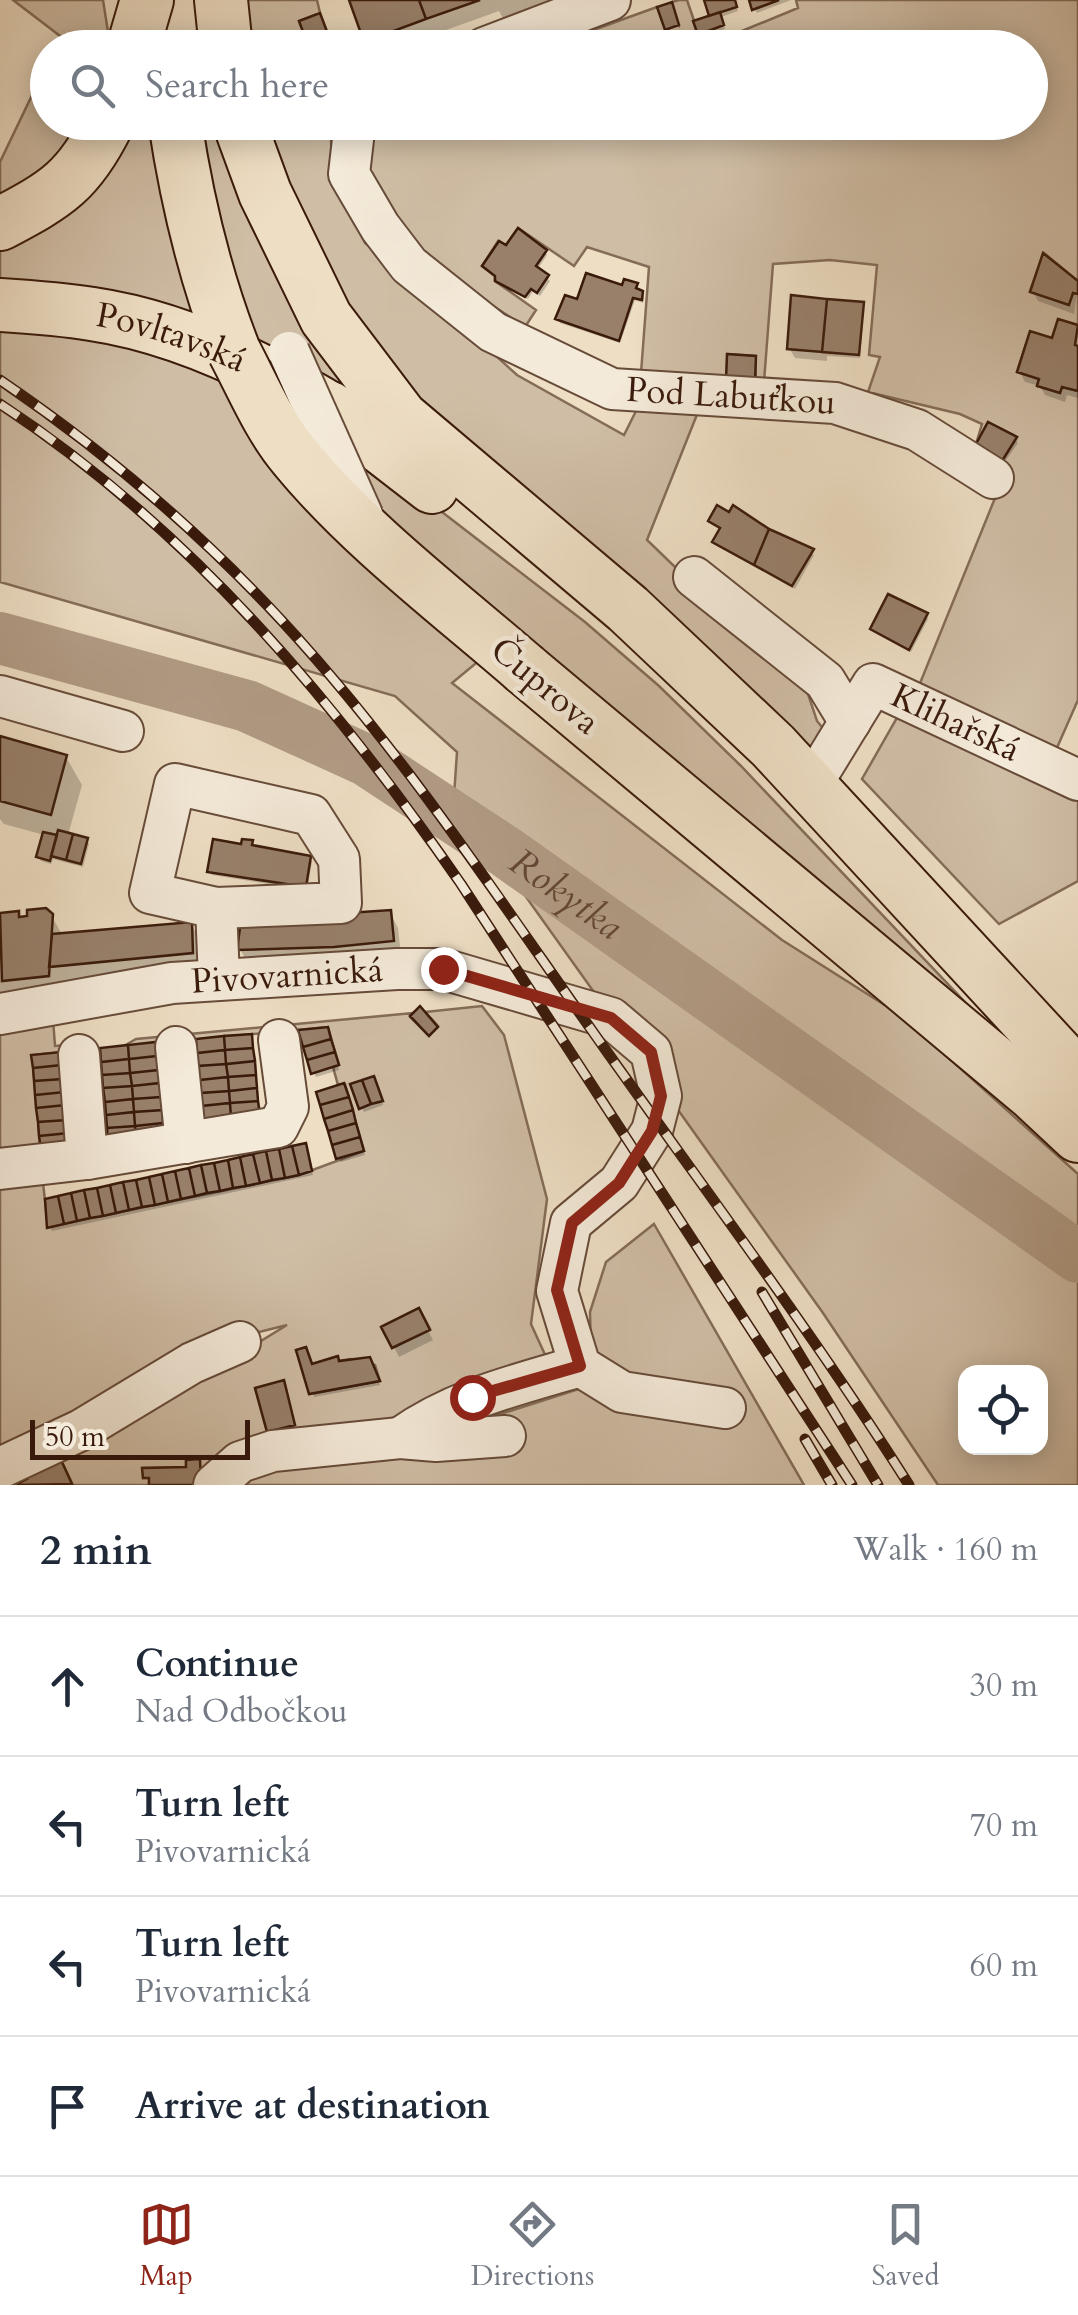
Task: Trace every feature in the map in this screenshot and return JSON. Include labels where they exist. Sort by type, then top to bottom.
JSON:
[{"type":"main road","points":[[138,30],[147,0]]},
{"type":"main road","points":[[147,0],[155,30]]},
{"type":"main road","points":[[221,0],[224,30]]},
{"type":"main road","points":[[0,224],[48,199],[89,161],[99,140]]},
{"type":"main road","name":"Čuprova","points":[[178,140],[190,214],[212,295],[234,351],[271,423],[295,457],[370,533],[524,670],[1033,1094],[1078,1136]]},
{"type":"main road","points":[[246,140],[265,193],[326,318],[401,417],[571,560],[772,746],[1078,1076]]},
{"type":"main road","name":"Povltavská","points":[[0,305],[95,314],[162,332],[218,351],[330,408]]},
{"type":"main road","points":[[330,408],[571,560]]},
{"type":"main road","points":[[330,408],[574,597],[739,744],[1078,1109]]},
{"type":"street","points":[[531,30],[610,0]]},
{"type":"street","name":"Pod Labuťkou","points":[[353,140],[348,174],[380,227],[409,265],[494,332],[612,389],[835,403],[917,430],[993,478]]},
{"type":"street","points":[[289,352],[370,533]]},
{"type":"street","name":"Klihařská","points":[[694,577],[825,681],[850,722]]},
{"type":"street","name":"Klihařská","points":[[810,787],[873,684],[1078,780]]},
{"type":"street","points":[[0,696],[123,731]]},
{"type":"street","points":[[175,784],[312,814],[339,858],[341,903],[216,908],[150,893],[175,784]]},
{"type":"street","points":[[216,908],[219,978]]},
{"type":"street","name":"Pivovarnická","points":[[0,1014],[219,978],[443,969],[611,1018],[651,1052],[661,1096],[652,1131],[619,1183],[572,1223],[557,1290],[580,1366]]},
{"type":"street","points":[[0,1169],[88,1159],[278,1127],[288,1107],[279,1040]]},
{"type":"street","points":[[176,1047],[186,1142]]},
{"type":"street","points":[[79,1054],[88,1159]]},
{"type":"street","points":[[0,1468],[82,1430],[192,1363],[240,1342]]},
{"type":"street","points":[[400,1438],[472,1397],[580,1366],[622,1392],[725,1408]]},
{"type":"street","points":[[214,1485],[240,1462],[274,1451],[400,1438],[505,1436]]},
{"type":"shaded area","points":[[13,0],[103,0],[108,30],[52,30]]},
{"type":"shaded area","points":[[247,0],[317,0],[320,13],[299,21],[302,30],[250,30]]},
{"type":"shaded area","points":[[687,0],[697,30],[593,30],[657,7],[678,25],[672,2]]},
{"type":"shaded area","points":[[796,0],[1078,0],[1078,281],[1044,253],[1030,291],[1068,305],[1073,293],[1078,294],[1078,325],[1058,319],[1052,338],[1030,332],[1017,372],[1039,379],[1037,386],[1060,393],[1062,387],[1078,391],[1078,700],[1052,759],[914,698],[1008,466],[1002,461],[1017,437],[988,422],[976,444],[982,424],[960,414],[868,392],[880,357],[869,355],[877,265],[830,260],[773,264],[764,382],[756,381],[755,356],[728,354],[727,379],[641,373],[649,267],[587,247],[574,266],[518,228],[506,245],[498,241],[482,266],[495,276],[495,281],[536,310],[525,327],[427,256],[380,207],[361,160],[366,140],[1048,140],[1048,30],[744,30],[798,8]]},
{"type":"shaded area","points":[[30,99],[30,140],[72,140],[59,160],[0,198],[0,162]]},
{"type":"shaded area","points":[[108,140],[220,140],[359,398],[0,283],[0,236]]},
{"type":"shaded area","points":[[271,140],[331,140],[333,174],[365,243],[517,375],[624,435],[639,405],[698,412],[647,540],[705,596],[799,667],[817,721],[830,737],[817,756],[477,464],[378,357],[297,220]]},
{"type":"shaded area","points":[[0,330],[128,342],[219,378],[403,482],[585,622],[659,686],[740,765],[1001,1040],[510,635],[452,683],[782,940],[902,1016],[1078,1174],[1078,1485],[938,1485],[823,1313],[454,796],[457,752],[395,696],[0,582]]},
{"type":"shaded area","points":[[902,709],[1078,793],[1078,881],[999,924],[862,779]]},
{"type":"shaded area","points":[[482,1006],[504,1035],[547,1199],[531,1324],[552,1370],[201,1485],[199,1459],[186,1460],[186,1467],[143,1468],[143,1478],[149,1478],[149,1485],[70,1485],[61,1460],[25,1475],[27,1479],[15,1485],[1,1485],[212,1371],[287,1325],[182,1351],[0,1463],[0,1185],[43,1183],[48,1227],[299,1175],[364,1151],[345,1084],[338,1085],[333,1067],[339,1065],[328,1027],[124,1046],[136,1039],[413,1013],[410,1017],[429,1036],[438,1026],[425,1012]],"holes":[[[419,1308],[430,1329],[392,1348],[382,1326]],[[306,1347],[312,1364],[337,1356],[339,1361],[350,1359],[375,1365],[380,1381],[310,1394],[296,1350]],[[284,1381],[294,1425],[267,1431],[255,1388]]]},
{"type":"shaded area","points":[[53,1019],[55,1046],[92,1043],[82,1050],[32,1055],[41,1153],[0,1154],[0,1025]]},
{"type":"shaded area","points":[[654,1224],[804,1485],[236,1485],[294,1464],[438,1434],[582,1388],[591,1350],[590,1312],[606,1262]]},
{"type":"building","points":[[349,0],[419,0],[426,19],[396,30],[360,30]]},
{"type":"building","points":[[419,0],[480,0],[426,19]]},
{"type":"building","points":[[704,0],[735,0],[737,7],[709,16]]},
{"type":"building","points":[[749,0],[779,0],[752,10]]},
{"type":"building","points":[[672,2],[679,25],[665,30],[657,7]]},
{"type":"building","points":[[720,12],[724,25],[696,30],[693,21]]},
{"type":"building","points":[[320,13],[326,30],[302,30],[299,21]]},
{"type":"building","points":[[518,228],[547,250],[536,266],[549,275],[537,293],[531,289],[525,297],[495,281],[495,276],[482,266],[499,241],[506,245]]},
{"type":"building","points":[[1043,253],[1078,281],[1078,294],[1073,293],[1069,305],[1030,292]]},
{"type":"building","points":[[586,273],[622,285],[624,279],[638,283],[636,288],[643,291],[642,300],[633,298],[619,341],[555,319],[565,295],[577,299]]},
{"type":"building","points":[[791,295],[827,299],[822,352],[787,349]]},
{"type":"building","points":[[827,299],[864,302],[859,355],[822,352]]},
{"type":"building","points":[[1058,319],[1078,325],[1078,391],[1062,387],[1060,393],[1037,386],[1039,379],[1017,372],[1030,331],[1052,338]]},
{"type":"building","points":[[727,354],[756,356],[755,381],[726,380]]},
{"type":"building","points":[[988,422],[1017,437],[1002,461],[976,444]]},
{"type":"building","points":[[717,505],[729,512],[733,505],[769,529],[754,565],[712,542],[720,528],[708,521]]},
{"type":"building","points":[[769,529],[814,549],[792,586],[754,565]]},
{"type":"building","points":[[888,594],[928,613],[909,650],[870,629]]},
{"type":"building","points":[[0,736],[67,755],[51,815],[0,801]]},
{"type":"building","points":[[58,830],[73,834],[66,860],[51,856]]},
{"type":"building","points":[[43,832],[57,835],[50,861],[36,857]]},
{"type":"building","points":[[73,834],[88,838],[81,864],[66,860]]},
{"type":"building","points":[[213,839],[241,844],[242,839],[253,840],[252,845],[311,856],[306,887],[207,872]]},
{"type":"building","points":[[46,908],[53,914],[49,976],[2,981],[0,913],[19,911],[19,917],[27,916],[27,910]]},
{"type":"building","points":[[391,910],[394,941],[237,950],[241,920]]},
{"type":"building","points":[[192,922],[193,953],[49,967],[52,934]]},
{"type":"building","points":[[420,1006],[438,1027],[429,1036],[410,1016]]},
{"type":"building","points":[[328,1027],[331,1039],[303,1047],[298,1030]]},
{"type":"building","points":[[252,1034],[253,1048],[225,1050],[224,1036]]},
{"type":"building","points":[[224,1036],[225,1050],[197,1053],[196,1039]]},
{"type":"building","points":[[331,1039],[335,1052],[307,1060],[303,1047]]},
{"type":"building","points":[[156,1042],[157,1056],[129,1059],[128,1045]]},
{"type":"building","points":[[128,1045],[129,1059],[101,1062],[100,1048]]},
{"type":"building","points":[[253,1048],[255,1061],[226,1064],[225,1050]]},
{"type":"building","points":[[225,1050],[226,1064],[198,1066],[197,1053]]},
{"type":"building","points":[[61,1052],[62,1065],[33,1068],[31,1055]]},
{"type":"building","points":[[335,1052],[339,1065],[311,1074],[307,1060]]},
{"type":"building","points":[[157,1056],[159,1070],[130,1073],[129,1059]]},
{"type":"building","points":[[129,1059],[130,1073],[102,1075],[101,1062]]},
{"type":"building","points":[[255,1061],[256,1075],[228,1077],[226,1064]]},
{"type":"building","points":[[226,1064],[228,1077],[199,1080],[198,1066]]},
{"type":"building","points":[[62,1065],[63,1079],[34,1081],[33,1068]]},
{"type":"building","points":[[159,1070],[160,1083],[132,1086],[130,1073]]},
{"type":"building","points":[[130,1073],[132,1086],[103,1088],[102,1075]]},
{"type":"building","points":[[256,1075],[257,1088],[229,1091],[228,1077]]},
{"type":"building","points":[[374,1076],[383,1101],[371,1104],[362,1080]]},
{"type":"building","points":[[228,1077],[229,1091],[201,1093],[199,1080]]},
{"type":"building","points":[[63,1079],[65,1092],[35,1095],[34,1081]]},
{"type":"building","points":[[362,1080],[371,1104],[359,1109],[350,1084]]},
{"type":"building","points":[[160,1083],[161,1097],[133,1099],[132,1086]]},
{"type":"building","points":[[344,1083],[349,1097],[320,1105],[316,1092]]},
{"type":"building","points":[[132,1086],[133,1099],[105,1102],[103,1088]]},
{"type":"building","points":[[257,1088],[258,1101],[230,1103],[229,1091]]},
{"type":"building","points":[[229,1091],[230,1103],[201,1106],[201,1093]]},
{"type":"building","points":[[65,1092],[66,1105],[36,1108],[35,1095]]},
{"type":"building","points":[[161,1097],[163,1110],[134,1112],[133,1099]]},
{"type":"building","points":[[349,1097],[353,1110],[324,1119],[320,1105]]},
{"type":"building","points":[[133,1099],[134,1112],[106,1115],[105,1102]]},
{"type":"building","points":[[258,1101],[260,1115],[231,1118],[230,1103]]},
{"type":"building","points":[[230,1103],[231,1118],[203,1121],[201,1106]]},
{"type":"building","points":[[66,1105],[67,1120],[38,1122],[36,1108]]},
{"type":"building","points":[[163,1110],[163,1123],[135,1126],[134,1112]]},
{"type":"building","points":[[353,1110],[356,1123],[328,1131],[324,1119]]},
{"type":"building","points":[[134,1112],[135,1126],[107,1128],[106,1115]]},
{"type":"building","points":[[67,1120],[69,1133],[39,1136],[38,1122]]},
{"type":"building","points":[[163,1123],[165,1138],[137,1141],[135,1126]]},
{"type":"building","points":[[356,1123],[360,1137],[332,1145],[328,1131]]},
{"type":"building","points":[[135,1126],[137,1141],[108,1143],[107,1128]]},
{"type":"building","points":[[69,1133],[70,1147],[41,1150],[39,1136]]},
{"type":"building","points":[[360,1137],[364,1151],[336,1159],[332,1145]]},
{"type":"building","points":[[306,1143],[312,1171],[299,1175],[292,1146]]},
{"type":"building","points":[[292,1146],[299,1175],[285,1178],[279,1149]]},
{"type":"building","points":[[279,1149],[285,1178],[272,1180],[266,1151]]},
{"type":"building","points":[[266,1151],[272,1180],[260,1183],[253,1154]]},
{"type":"building","points":[[253,1154],[260,1183],[246,1186],[240,1157]]},
{"type":"building","points":[[240,1157],[246,1186],[233,1188],[228,1160]]},
{"type":"building","points":[[228,1160],[233,1188],[220,1191],[214,1163]]},
{"type":"building","points":[[214,1163],[220,1191],[207,1193],[201,1165]]},
{"type":"building","points":[[201,1165],[207,1193],[195,1196],[189,1168]]},
{"type":"building","points":[[189,1168],[195,1196],[181,1199],[175,1171]]},
{"type":"building","points":[[175,1171],[181,1199],[168,1202],[162,1174]]},
{"type":"building","points":[[162,1174],[168,1202],[155,1205],[149,1177]]},
{"type":"building","points":[[149,1177],[155,1205],[142,1207],[136,1180]]},
{"type":"building","points":[[136,1180],[142,1207],[129,1210],[123,1182]]},
{"type":"building","points":[[123,1182],[129,1210],[116,1213],[110,1185]]},
{"type":"building","points":[[110,1185],[116,1213],[103,1216],[97,1188]]},
{"type":"building","points":[[97,1188],[103,1216],[90,1218],[84,1190]]},
{"type":"building","points":[[84,1190],[90,1218],[77,1221],[71,1193]]},
{"type":"building","points":[[71,1193],[77,1221],[64,1224],[58,1196]]},
{"type":"building","points":[[58,1196],[64,1224],[47,1228],[45,1199]]},
{"type":"building","points":[[419,1308],[430,1330],[392,1348],[381,1327]]},
{"type":"building","points":[[306,1347],[312,1364],[338,1356],[339,1361],[370,1357],[380,1381],[309,1394],[296,1350]]},
{"type":"building","points":[[284,1380],[295,1425],[267,1432],[255,1388]]},
{"type":"building","points":[[200,1459],[201,1485],[149,1485],[149,1478],[143,1478],[142,1468],[186,1467],[186,1460]]},
{"type":"building","points":[[61,1460],[72,1484],[15,1485],[27,1479],[25,1475]]},
{"type":"waterway","name":"Rokytka","points":[[0,638],[247,706],[366,760],[506,852],[1078,1257]]},
{"type":"railway","points":[[0,380],[106,458],[204,543],[266,604],[360,711],[446,824],[762,1269],[909,1485]]},
{"type":"railway","points":[[0,404],[134,505],[195,562],[254,621],[362,749],[461,884],[852,1485]]},
{"type":"railway","points":[[762,1292],[878,1485]]},
{"type":"railway","points":[[805,1439],[832,1485]]},
{"type":"route","points":[[443,969],[611,1018],[651,1052],[661,1096],[652,1131],[619,1183],[572,1223],[557,1290],[580,1366],[472,1397]]}]
